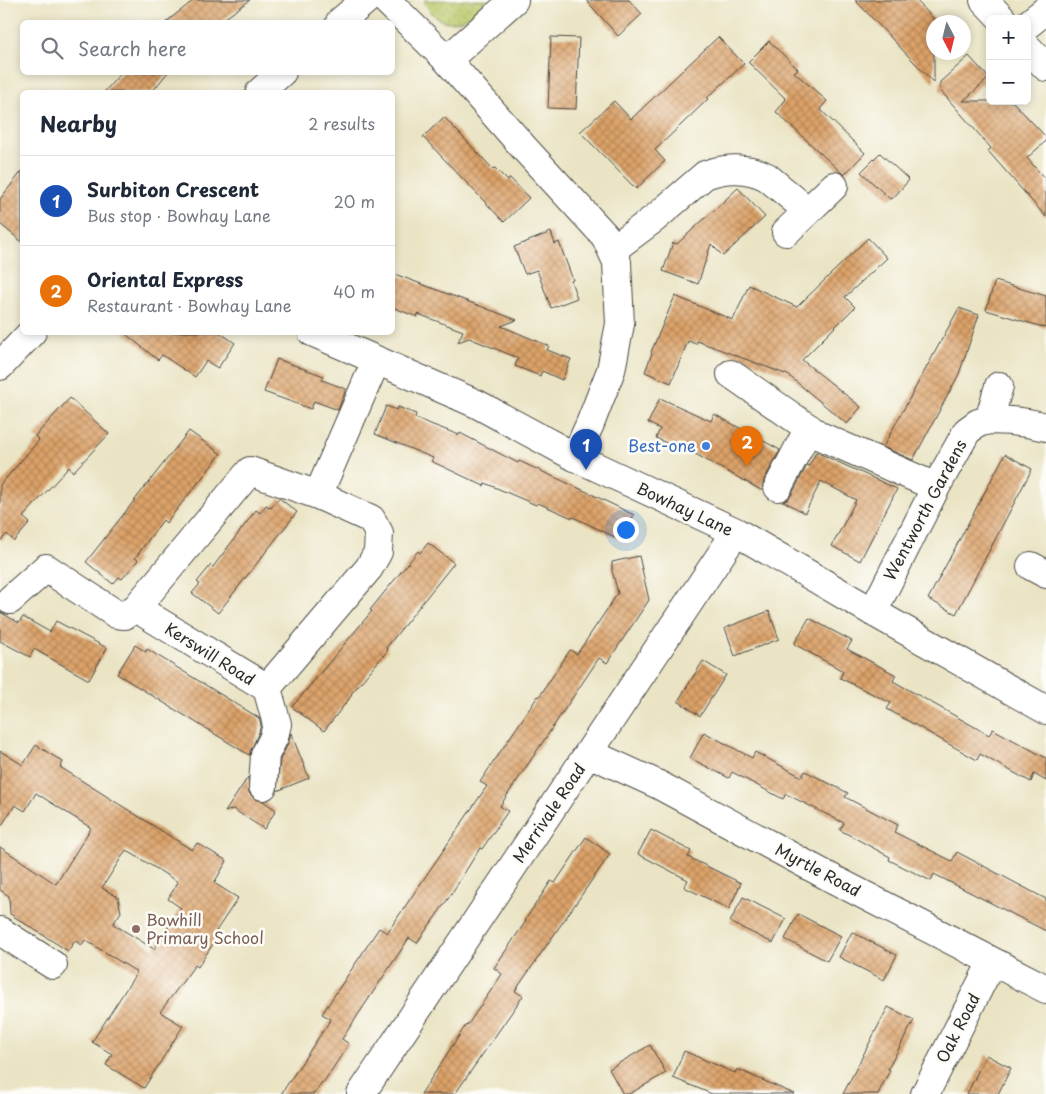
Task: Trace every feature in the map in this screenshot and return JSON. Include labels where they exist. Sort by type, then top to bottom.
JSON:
[{"type":"street","points":[[342,20],[366,0]]},
{"type":"street","points":[[386,0],[448,60],[525,149],[605,236],[617,262],[620,324],[611,370],[575,457]]},
{"type":"street","points":[[448,60],[514,0]]},
{"type":"street","points":[[984,0],[998,15]]},
{"type":"street","points":[[1031,21],[1046,10]]},
{"type":"street","points":[[1031,51],[1046,68]]},
{"type":"street","points":[[262,90],[279,75]]},
{"type":"street","points":[[612,250],[711,172],[738,169],[760,173],[808,211]]},
{"type":"street","points":[[786,232],[834,186]]},
{"type":"street","points":[[0,366],[29,335]]},
{"type":"street","name":"Bowhay Lane","points":[[319,335],[477,404],[575,457],[736,532],[872,612],[1046,710]]},
{"type":"street","points":[[318,495],[376,361]]},
{"type":"street","points":[[731,374],[820,436],[936,487]]},
{"type":"street","points":[[989,420],[998,386]]},
{"type":"street","name":"Wentworth Gardens","points":[[872,612],[967,431],[978,423],[989,420],[1029,422],[1046,428]]},
{"type":"street","points":[[778,487],[808,428]]},
{"type":"street","name":"Kerswill Road","points":[[250,471],[318,495],[371,519],[379,533],[378,552],[369,568],[267,688],[136,608],[250,471]]},
{"type":"street","name":"Merrivale Road","points":[[361,1094],[736,532]]},
{"type":"street","points":[[10,600],[46,568],[116,614],[125,615],[136,608]]},
{"type":"street","points":[[263,786],[265,755],[278,724],[267,688]]},
{"type":"street","name":"Myrtle Road","points":[[589,753],[656,784],[1046,990]]},
{"type":"street","points":[[0,930],[53,965]]},
{"type":"street","name":"Oak Road","points":[[925,1094],[992,962]]},
{"type":"green space","points":[[424,0],[488,0],[469,16],[459,21],[446,22],[440,20],[431,12]]},
{"type":"building","points":[[194,0],[250,0],[223,20],[169,20]]},
{"type":"building","points":[[586,0],[629,0],[642,14],[618,36]]},
{"type":"building","points":[[855,0],[916,0],[930,15],[926,15],[926,60],[934,60],[934,83]]},
{"type":"building","points":[[551,37],[579,38],[576,109],[548,108]]},
{"type":"building","points":[[718,37],[744,64],[655,150],[665,161],[636,189],[580,132],[614,101],[631,119]]},
{"type":"building","points":[[769,41],[798,69],[794,72],[827,101],[820,109],[865,153],[844,175],[776,112],[786,99],[748,62]]},
{"type":"building","points":[[971,58],[986,75],[986,81],[963,101],[986,101],[986,105],[1016,105],[1046,137],[1046,141],[1027,158],[1046,180],[1046,217],[988,151],[991,148],[940,90],[940,82],[965,60],[971,60]]},
{"type":"building","points":[[119,75],[166,75],[154,90],[106,90]]},
{"type":"building","points":[[444,117],[493,169],[495,168],[508,181],[510,178],[529,198],[504,222],[423,137]]},
{"type":"building","points":[[880,153],[909,180],[890,199],[861,172]]},
{"type":"building","points":[[20,174],[20,240],[0,224],[0,199]]},
{"type":"building","points":[[738,188],[765,217],[723,256],[711,244],[698,284],[663,271],[673,243],[677,244]]},
{"type":"building","points":[[551,232],[555,244],[559,242],[573,280],[571,281],[577,298],[551,308],[537,270],[525,274],[514,247]]},
{"type":"building","points":[[868,238],[887,258],[845,297],[855,307],[802,360],[861,407],[847,424],[788,375],[697,341],[696,344],[688,341],[671,383],[645,372],[651,352],[675,296],[733,320],[749,285],[797,307]]},
{"type":"building","points":[[395,274],[517,320],[501,326],[549,346],[547,350],[571,359],[562,380],[542,371],[540,376],[515,366],[518,358],[469,338],[458,342],[463,331],[418,314],[417,317],[395,308]]},
{"type":"building","points":[[995,281],[1046,296],[1046,328],[986,310]]},
{"type":"building","points":[[959,308],[979,315],[959,374],[913,460],[883,447]]},
{"type":"building","points":[[127,335],[223,335],[235,343],[218,368],[206,361],[195,377],[162,355],[158,360]]},
{"type":"building","points":[[277,359],[324,376],[322,380],[346,389],[338,410],[314,401],[311,409],[264,392]]},
{"type":"building","points":[[70,398],[109,434],[73,472],[69,467],[23,517],[30,523],[14,541],[7,534],[0,541],[0,485],[39,440],[35,436]]},
{"type":"building","points":[[660,398],[711,421],[714,414],[780,450],[764,480],[763,491],[677,444],[675,447],[656,438],[660,429],[648,423]]},
{"type":"building","points":[[386,406],[397,410],[398,407],[416,414],[415,418],[459,435],[460,433],[518,463],[519,461],[634,515],[621,540],[538,503],[536,505],[485,483],[484,486],[431,461],[433,458],[375,434]]},
{"type":"building","points":[[189,431],[221,454],[166,523],[163,520],[135,558],[138,560],[122,579],[119,577],[113,584],[86,562]]},
{"type":"building","points":[[816,452],[897,489],[860,561],[832,546],[856,500],[821,481],[805,513],[783,501],[787,500],[792,494]]},
{"type":"building","points":[[1005,454],[1032,469],[956,614],[928,599]]},
{"type":"building","points":[[279,498],[297,512],[218,613],[192,593],[200,584],[197,582],[211,565],[213,567],[256,510],[260,513],[266,505],[271,508]]},
{"type":"building","points":[[428,543],[454,563],[386,648],[388,650],[351,694],[324,731],[292,707],[372,611],[370,610],[418,551],[420,553]]},
{"type":"building","points":[[639,556],[649,600],[607,663],[599,658],[500,806],[508,811],[482,849],[480,848],[450,896],[417,943],[409,938],[342,1039],[349,1044],[323,1083],[314,1094],[281,1094],[331,1019],[322,1014],[379,928],[387,933],[487,786],[480,782],[538,696],[570,650],[577,654],[618,593],[612,571],[612,562]]},
{"type":"building","points":[[769,611],[779,639],[735,656],[725,628]]},
{"type":"building","points":[[0,612],[19,623],[23,617],[50,632],[56,621],[107,648],[89,680],[34,649],[30,657],[0,641]]},
{"type":"building","points":[[809,618],[852,641],[847,649],[896,675],[893,681],[989,735],[993,729],[1046,758],[1046,781],[1034,774],[1031,782],[980,754],[977,760],[887,709],[891,703],[840,678],[843,671],[794,644]]},
{"type":"building","points":[[135,645],[146,652],[147,649],[259,718],[261,724],[259,732],[249,755],[117,674]]},
{"type":"building","points":[[703,661],[726,675],[700,716],[678,701]]},
{"type":"building","points":[[704,732],[752,758],[755,752],[802,777],[805,771],[848,793],[845,797],[898,825],[894,832],[952,861],[957,852],[1046,899],[1046,931],[934,874],[931,881],[889,860],[890,857],[840,830],[844,823],[786,794],[783,799],[732,772],[729,778],[690,758]]},
{"type":"building","points":[[291,733],[309,778],[277,791],[280,759],[288,744]]},
{"type":"building","points":[[36,745],[63,762],[60,767],[192,850],[197,843],[227,861],[214,883],[238,898],[216,931],[220,933],[198,967],[195,965],[160,1012],[183,1026],[144,1088],[106,1065],[112,1054],[92,1042],[137,972],[85,940],[82,945],[75,941],[68,951],[10,914],[9,896],[0,890],[0,847],[56,884],[91,828],[36,793],[25,811],[15,805],[0,828],[0,751],[23,765]],"holes":[[[126,850],[178,882],[168,899],[181,908],[154,949],[113,924],[121,912],[118,897],[102,888]]]},
{"type":"building","points":[[248,777],[249,793],[255,799],[263,801],[276,810],[264,829],[233,809],[225,812]]},
{"type":"building","points":[[651,830],[691,851],[688,857],[741,883],[729,909],[684,887],[688,880],[638,854]]},
{"type":"building","points":[[586,837],[610,854],[515,991],[523,996],[455,1094],[421,1094],[502,974],[494,968],[551,881],[555,883]]},
{"type":"building","points":[[743,897],[786,919],[773,943],[730,922]]},
{"type":"building","points":[[798,914],[841,936],[827,961],[785,939]]},
{"type":"building","points":[[852,932],[897,955],[884,980],[839,957]]},
{"type":"building","points":[[888,1007],[914,1020],[888,1069],[890,1070],[878,1094],[843,1094]]},
{"type":"building","points":[[650,1045],[666,1073],[629,1094],[623,1094],[609,1069]]},
{"type":"building","points":[[684,1051],[735,1073],[737,1069],[794,1094],[712,1094],[673,1078]]},
{"type":"building","points":[[986,1055],[1011,1068],[998,1094],[967,1094]]},
{"type":"place","name":"Best-one","points":[[706,446]]},
{"type":"place","name":"Oriental Express","points":[[747,467]]},
{"type":"place","name":"Surbiton Crescent","points":[[586,470]]},
{"type":"place","name":"Bowhill Primary School","points":[[136,929]]}]
